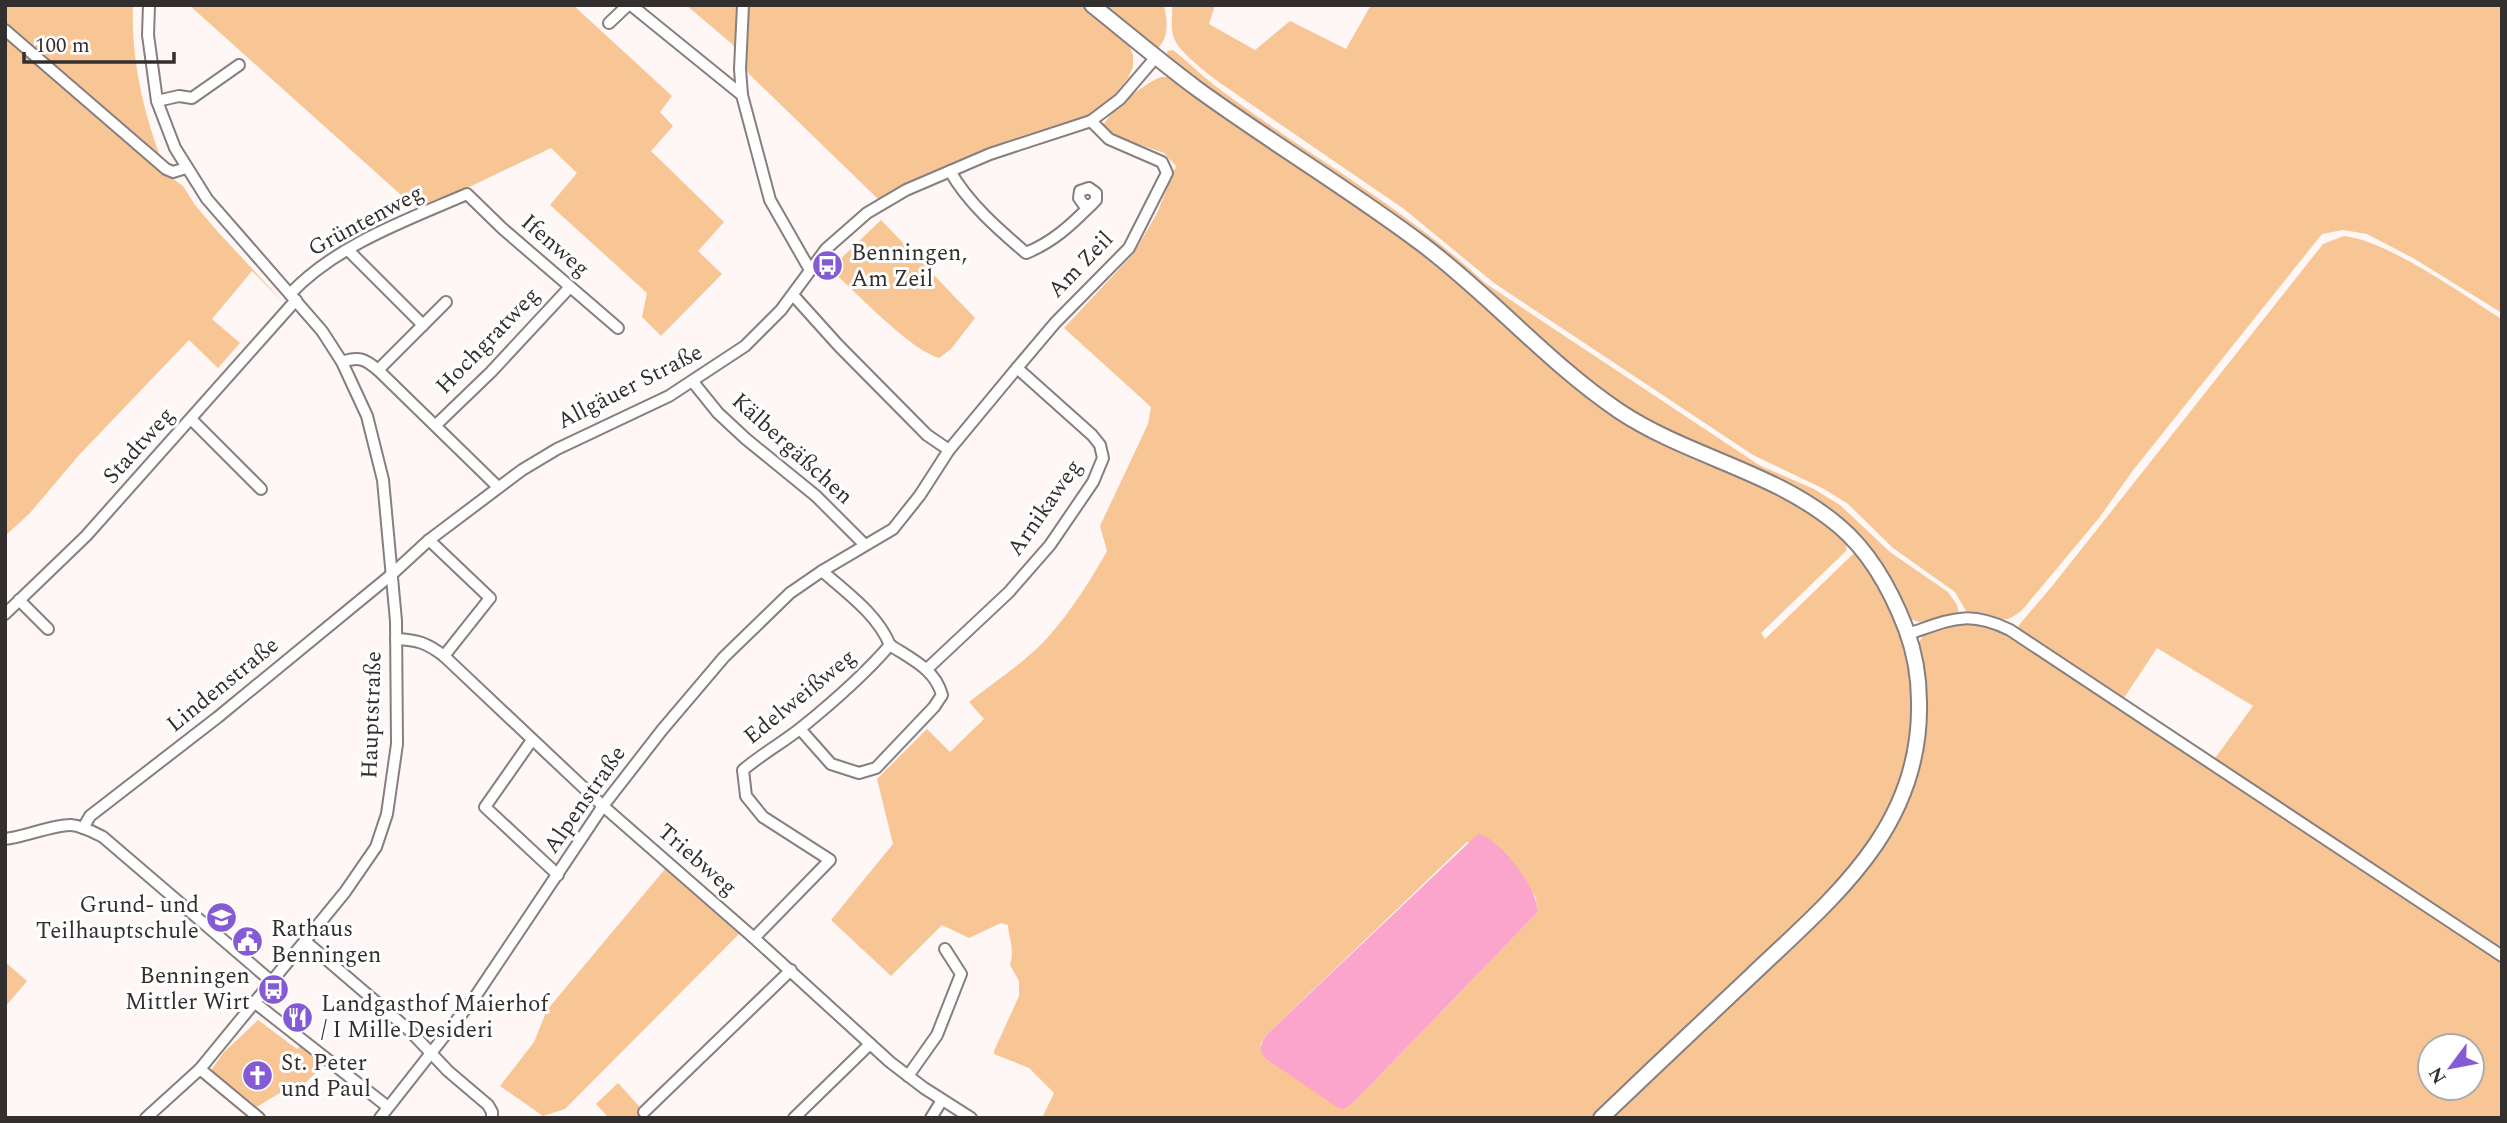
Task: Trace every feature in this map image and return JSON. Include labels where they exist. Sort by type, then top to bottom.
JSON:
[{"type":"street","name":"Hauptstraße","points":[[146,1118],[200,1069],[360,871],[383,832],[397,744],[396,639],[383,480],[367,416],[342,362],[322,331],[220,216],[186,168],[170,137],[157,101],[148,35],[149,5]]},
{"type":"street","points":[[609,23],[630,5],[742,94]]},
{"type":"street","points":[[743,5],[740,69],[742,94],[769,200],[810,270]]},
{"type":"street","points":[[1092,5],[1222,107],[1391,220],[1613,407],[1660,435],[1772,482],[1819,510],[1841,528],[1870,559],[1890,593],[1908,634],[1919,682],[1920,720],[1916,751],[1907,784],[1885,833],[1838,894],[1601,1118]]},
{"type":"street","points":[[5,30],[158,163],[173,172],[186,168]]},
{"type":"street","name":"Allgäuer Straße","points":[[391,575],[429,540],[498,487],[557,449],[642,410],[693,382],[758,336],[836,239],[867,213],[906,190],[1004,148],[1091,121],[1120,99],[1156,57]]},
{"type":"street","points":[[157,101],[180,96],[192,98],[239,65]]},
{"type":"street","name":"Am Zeil","points":[[865,545],[893,529],[920,495],[949,450],[1017,368],[1055,323],[1129,248],[1167,173],[1161,162],[1109,139],[1091,121]]},
{"type":"street","points":[[950,171],[958,185],[996,228],[1026,253],[1047,244],[1071,226],[1091,205]]},
{"type":"street","name":"Grüntenweg","points":[[293,297],[307,276],[348,250],[400,223],[467,194]]},
{"type":"street","name":"Ifenweg","points":[[467,194],[618,328]]},
{"type":"street","points":[[348,250],[423,325]]},
{"type":"street","name":"Hochgratweg","points":[[437,424],[491,372],[570,286]]},
{"type":"street","points":[[793,295],[927,435],[949,450]]},
{"type":"street","name":"Stadtweg","points":[[5,614],[86,536],[191,419],[293,297]]},
{"type":"street","points":[[379,370],[446,302]]},
{"type":"street","points":[[342,362],[364,358],[379,370],[437,424],[498,487]]},
{"type":"street","name":"Arnikaweg","points":[[928,669],[1009,592],[1050,545],[1093,482],[1103,458],[1100,445],[1092,435],[1017,368]]},
{"type":"street","name":"Kälbergäßchen","points":[[693,382],[718,413],[816,496],[865,545]]},
{"type":"street","points":[[191,419],[261,489]]},
{"type":"street","points":[[429,540],[490,598],[444,656]]},
{"type":"street","name":"Alpenstraße","points":[[380,1118],[475,997],[603,806],[662,730],[724,657],[790,593],[865,545]]},
{"type":"street","points":[[800,729],[831,764],[859,774],[876,768],[934,707],[942,695],[939,683],[928,669],[890,645],[884,629],[874,618],[822,571]]},
{"type":"street","name":"Lindenstraße","points":[[83,828],[90,816],[218,717],[391,575]]},
{"type":"street","points":[[19,600],[48,629]]},
{"type":"street","points":[[1908,634],[1962,617],[1977,617],[2010,630],[2502,956]]},
{"type":"street","name":"Triebweg","points":[[396,639],[416,640],[444,656],[603,806],[791,970],[870,1044],[908,1076],[971,1118]]},
{"type":"street","name":"Edelweißweg","points":[[754,938],[830,860],[763,817],[746,796],[743,770],[761,754],[800,729],[890,645]]},
{"type":"street","points":[[532,740],[485,807],[558,875]]},
{"type":"street","points":[[5,839],[25,837],[70,825],[103,837],[271,981]]},
{"type":"street","points":[[305,942],[410,1031],[430,1053],[488,1105],[492,1118]]},
{"type":"street","points":[[908,1076],[937,1035],[961,974],[946,949]]},
{"type":"street","points":[[644,1112],[791,970]]},
{"type":"street","points":[[254,1002],[388,1107]]},
{"type":"street","points":[[794,1118],[870,1044]]},
{"type":"street","points":[[200,1069],[259,1118]]},
{"type":"street","points":[[931,1118],[942,1100]]},
{"type":"shaded area","points":[[5,5],[133,5],[136,65],[149,123],[162,161],[5,27]]},
{"type":"shaded area","points":[[189,5],[573,5],[672,96],[660,112],[673,126],[651,151],[724,222],[698,251],[722,274],[661,336],[642,317],[647,293],[550,205],[577,173],[551,148],[419,211]]},
{"type":"shaded area","points":[[686,5],[738,5],[736,51],[732,44]]},
{"type":"shaded area","points":[[748,5],[1083,5],[1128,42],[1133,55],[1133,67],[1128,78],[1111,99],[1092,114],[1072,123],[1013,140],[942,168],[879,200],[749,74],[745,67]]},
{"type":"shaded area","points":[[1101,5],[1164,5],[1164,39],[1157,49]]},
{"type":"shaded area","points":[[1172,5],[1215,5],[1209,24],[1255,50],[1290,21],[1346,49],[1371,5],[2502,5],[2502,313],[2413,258],[2367,234],[2343,230],[2322,234],[2134,469],[2099,518],[2023,609],[2008,619],[1966,611],[1955,592],[1893,548],[1848,504],[1824,489],[1753,455],[1494,283],[1404,209],[1213,78],[1177,44],[1172,30]]},
{"type":"shaded area","points":[[5,33],[183,186],[218,232],[285,304],[252,271],[212,319],[240,343],[218,368],[189,340],[79,455],[30,513],[5,536]]},
{"type":"shaded area","points":[[1173,50],[1255,115],[1423,230],[1485,283],[1759,465],[1814,489],[1840,505],[1890,552],[1948,592],[1959,613],[1922,623],[1910,619],[1865,546],[1716,455],[1625,409],[1575,371],[1468,275],[1209,91],[1168,58],[1167,51]]},
{"type":"shaded area","points":[[1171,77],[1371,214],[1461,282],[1583,391],[1770,488],[1825,522],[1847,543],[1846,551],[1761,633],[1765,639],[1853,554],[1862,560],[1883,595],[1899,632],[1909,669],[1913,708],[1910,746],[1901,784],[1885,820],[1862,855],[1821,901],[1592,1118],[1042,1118],[1054,1093],[1029,1068],[994,1054],[1019,996],[1019,981],[1010,965],[1012,949],[1008,925],[1001,923],[969,938],[942,925],[891,976],[831,920],[893,844],[877,779],[927,729],[950,752],[984,719],[969,702],[1020,663],[1049,636],[1080,595],[1107,551],[1100,526],[1148,424],[1151,407],[1064,328],[1134,253],[1157,213],[1176,166],[1164,153],[1123,139],[1104,128],[1108,118],[1121,104],[1154,80]],"holes":[[[1467,842],[1505,853],[1536,898],[1537,913],[1351,1105],[1343,1109],[1260,1045],[1266,1035]]]},
{"type":"shaded area","points":[[881,220],[975,318],[951,349],[939,358],[927,353],[898,332],[830,269]]},
{"type":"shaded area","points":[[2344,236],[2362,240],[2403,258],[2502,319],[2502,951],[2213,761],[2253,706],[2157,648],[2122,701],[2017,631],[2019,625],[2323,244]]},
{"type":"shaded area","points":[[1954,623],[1982,624],[2008,635],[2502,961],[2502,1118],[1608,1118],[1895,825],[1914,779],[1924,732],[1925,698],[1918,656],[1924,634]]},
{"type":"shaded area","points":[[1478,834],[1497,845],[1517,867],[1532,892],[1537,913],[1351,1105],[1343,1109],[1337,1107],[1265,1058],[1261,1046],[1266,1035]]},
{"type":"shaded area","points":[[665,869],[739,934],[565,1109],[543,1116],[500,1086],[534,1042],[547,1010]]},
{"type":"shaded area","points":[[5,962],[27,981],[5,1007]]},
{"type":"shaded area","points":[[258,1020],[297,1049],[300,1046],[324,1065],[302,1086],[285,1085],[280,1093],[253,1109],[219,1083],[212,1069],[224,1052]]},
{"type":"shaded area","points":[[618,1083],[647,1115],[645,1118],[609,1118],[596,1104]]},
{"type":"place","name":"Benningen, Am Zeil","points":[[828,266]]},
{"type":"place","name":"Grund- und Teilhauptschule","points":[[222,918]]},
{"type":"place","name":"Rathaus Benningen","points":[[248,942]]},
{"type":"place","name":"Benningen Mittler Wirt","points":[[273,989]]},
{"type":"place","name":"Landgasthof Maierhof / I Mille Desideri","points":[[298,1017]]},
{"type":"place","name":"St. Peter und Paul","points":[[258,1076]]}]
